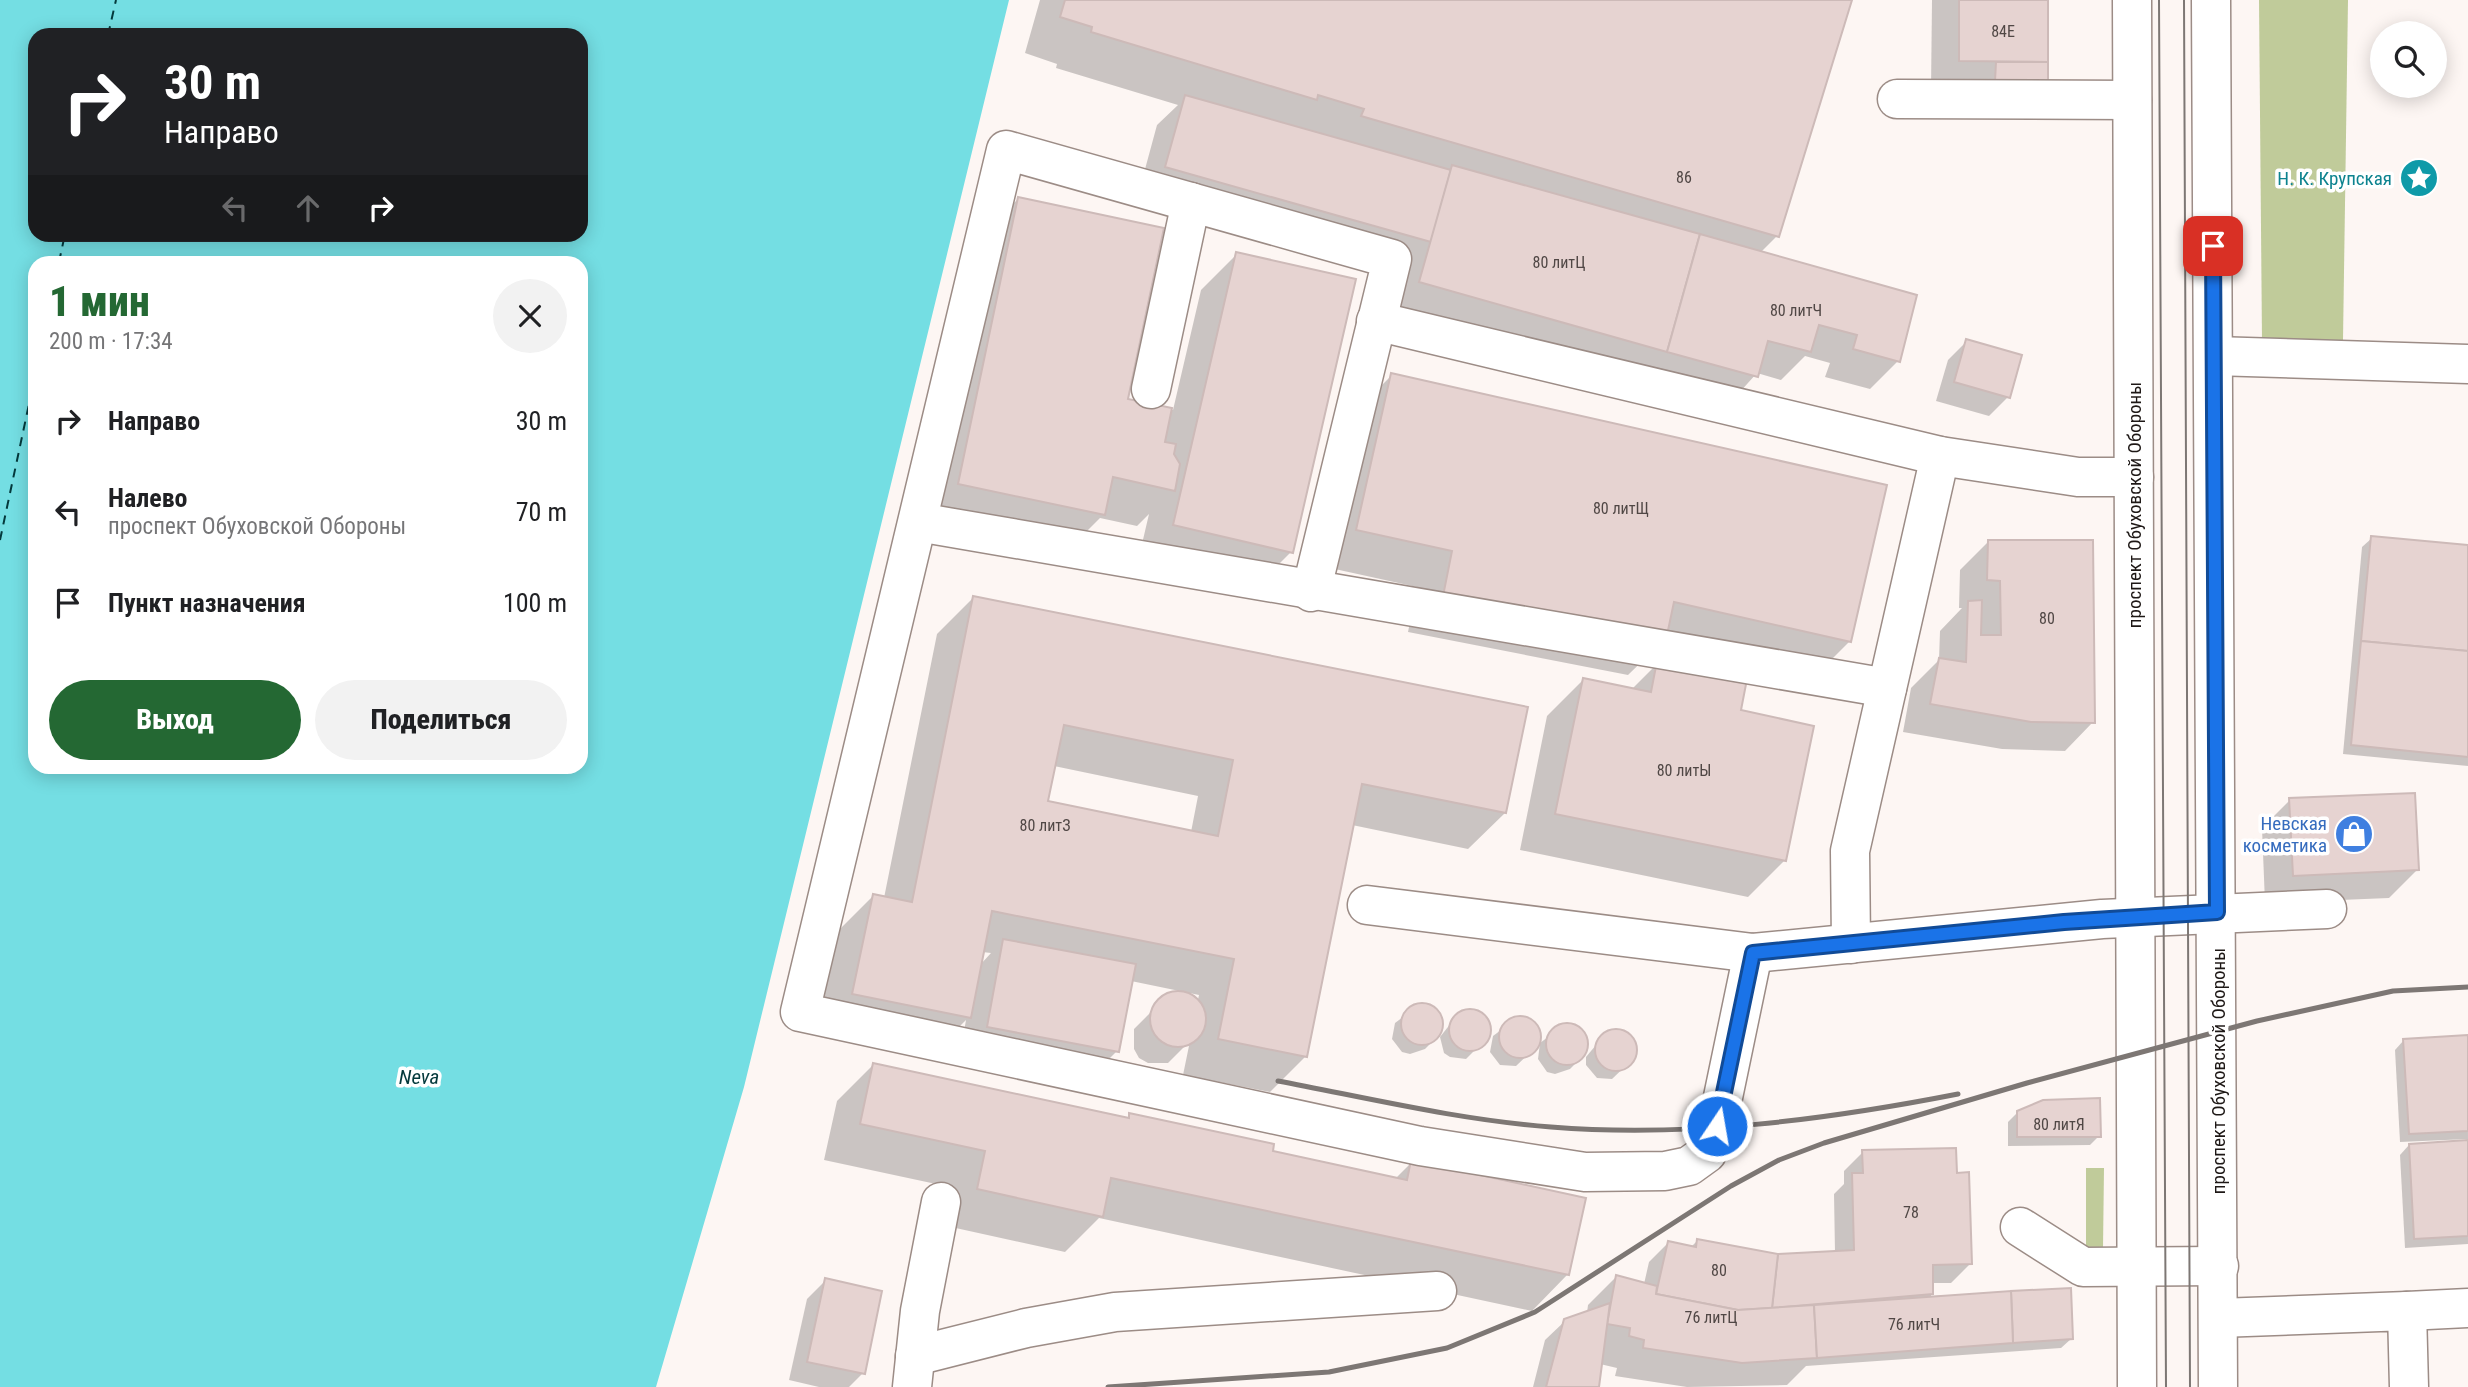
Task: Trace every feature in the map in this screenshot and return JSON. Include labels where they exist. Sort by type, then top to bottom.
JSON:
[{"type":"main road","name":"проспект Обуховской Обороны","points":[[2132,0],[2137,1387]]},
{"type":"main road","name":"проспект Обуховской Обороны","points":[[2211,0],[2218,1387]]},
{"type":"main road","points":[[1897,99],[2132,100]]},
{"type":"main road","points":[[1311,592],[1392,258],[1006,150],[800,1012],[1420,1146],[1585,1172],[1665,1171],[1689,1166],[1707,1153],[1717,1126],[1753,953]]},
{"type":"main road","points":[[1151,389],[1191,202]]},
{"type":"main road","points":[[1376,321],[1940,456],[2078,477],[2134,477]]},
{"type":"main road","points":[[2214,356],[2468,364]]},
{"type":"main road","points":[[1851,944],[1850,851],[1940,456]]},
{"type":"main road","points":[[918,522],[1311,592],[1887,688]]},
{"type":"main road","points":[[1367,905],[1753,953],[2136,917],[2327,909]]},
{"type":"main road","points":[[941,1202],[920,1311],[914,1372],[1026,1328],[1115,1312],[1437,1292]]},
{"type":"main road","points":[[2020,1227],[2083,1267],[2219,1266]]},
{"type":"main road","points":[[2219,1318],[2468,1308]]},
{"type":"main road","points":[[2407,1311],[2409,1387]]},
{"type":"green space","points":[[2259,0],[2348,0],[2343,340],[2262,340]]},
{"type":"green space","points":[[2086,1168],[2104,1168],[2103,1248],[2086,1248]]},
{"type":"water","name":"Neva","points":[[0,0],[1009,0],[744,1087],[656,1387],[0,1387]]},
{"type":"building","points":[[1065,0],[1852,0],[1779,237],[1361,116],[1364,109],[1318,95],[1317,100],[1091,32],[1092,27],[1060,17]]},
{"type":"building","points":[[1959,0],[2048,0],[2048,62],[1959,61]]},
{"type":"building","points":[[1996,62],[2048,62],[2048,82],[1995,81]]},
{"type":"building","points":[[1185,95],[1451,170],[1431,242],[1165,167]]},
{"type":"building","points":[[1452,165],[1700,234],[1667,352],[1419,282]]},
{"type":"building","points":[[1018,197],[1164,228],[1128,399],[1172,408],[1165,442],[1176,444],[1174,454],[1180,464],[1175,491],[1113,477],[1105,515],[958,484]]},
{"type":"building","points":[[1700,234],[1917,295],[1900,362],[1853,349],[1857,335],[1819,325],[1811,352],[1768,341],[1758,377],[1667,352]]},
{"type":"building","points":[[1236,252],[1356,279],[1293,553],[1173,525]]},
{"type":"building","points":[[1966,339],[2022,355],[2010,398],[1954,382]]},
{"type":"building","points":[[1391,373],[1887,485],[1851,642],[1674,602],[1666,640],[1443,596],[1452,551],[1356,530]]},
{"type":"building","points":[[2371,536],[2468,545],[2468,651],[2361,641]]},
{"type":"building","points":[[1988,540],[2093,540],[2095,723],[2031,722],[1930,704],[1939,658],[1966,662],[1968,601],[1982,600],[1981,635],[2001,635],[2000,581],[1987,580]]},
{"type":"building","points":[[973,596],[1528,707],[1506,813],[1362,784],[1307,1057],[1218,1039],[1234,959],[992,911],[971,1018],[852,994],[873,894],[912,902]],"holes":[[[1064,725],[1233,760],[1218,836],[1048,801]]]},
{"type":"building","points":[[2361,641],[2468,651],[2468,757],[2351,745]]},
{"type":"building","points":[[1657,661],[1747,679],[1741,710],[1814,726],[1786,861],[1555,814],[1583,678],[1651,692]]},
{"type":"building","name":"Невская косметика","points":[[2415,793],[2419,870],[2293,876],[2289,798]]},
{"type":"building","points":[[1003,939],[1136,964],[1119,1052],[987,1027]]},
{"type":"building","points":[[1178,991],[1193,996],[1201,1004],[1206,1019],[1201,1034],[1193,1042],[1178,1047],[1163,1042],[1155,1034],[1150,1019],[1155,1004],[1163,996]]},
{"type":"building","points":[[1422,1003],[1437,1009],[1443,1024],[1437,1039],[1422,1045],[1407,1039],[1401,1024],[1407,1009]]},
{"type":"building","points":[[1470,1009],[1485,1015],[1491,1030],[1485,1045],[1470,1051],[1455,1045],[1449,1030],[1455,1015]]},
{"type":"building","points":[[1520,1016],[1535,1022],[1541,1037],[1535,1052],[1520,1058],[1505,1052],[1499,1037],[1505,1022]]},
{"type":"building","points":[[1567,1023],[1582,1029],[1588,1044],[1582,1059],[1567,1065],[1552,1059],[1546,1044],[1552,1029]]},
{"type":"building","points":[[1616,1029],[1631,1035],[1637,1050],[1631,1065],[1616,1071],[1601,1065],[1595,1050],[1601,1035]]},
{"type":"building","points":[[2468,1035],[2468,1131],[2409,1134],[2403,1039]]},
{"type":"building","points":[[873,1063],[1129,1118],[1129,1113],[1274,1144],[1273,1151],[1407,1180],[1411,1160],[1586,1198],[1569,1275],[1111,1178],[1103,1217],[977,1189],[985,1151],[860,1124]]},
{"type":"building","points":[[2100,1098],[2101,1137],[2017,1137],[2017,1111],[2043,1100]]},
{"type":"building","points":[[2468,1140],[2468,1236],[2414,1239],[2409,1144]]},
{"type":"building","points":[[1956,1148],[1957,1173],[1969,1172],[1972,1264],[1933,1265],[1933,1294],[1772,1308],[1778,1254],[1854,1250],[1852,1173],[1863,1173],[1862,1150]]},
{"type":"building","points":[[1697,1239],[1778,1254],[1772,1308],[1738,1310],[1656,1294],[1668,1241],[1696,1247]]},
{"type":"building","points":[[1616,1275],[1657,1286],[1656,1294],[1738,1310],[1814,1305],[1817,1358],[1742,1363],[1643,1348],[1644,1340],[1629,1336],[1630,1328],[1607,1324]]},
{"type":"building","points":[[825,1278],[882,1291],[865,1374],[807,1362]]},
{"type":"building","points":[[2071,1288],[2073,1339],[2013,1343],[2011,1291]]},
{"type":"building","points":[[2011,1291],[2013,1343],[1817,1358],[1814,1305]]},
{"type":"building","points":[[1610,1303],[1599,1387],[1546,1387],[1564,1319]]},
{"type":"ferry route","points":[[110,28],[116,0]]},
{"type":"ferry route","points":[[60,256],[63,242]]},
{"type":"ferry route","points":[[0,540],[28,409]]},
{"type":"tram line","points":[[2159,0],[2166,1387]]},
{"type":"tram line","points":[[2184,0],[2190,1387]]},
{"type":"railway","points":[[1108,1387],[1329,1372],[1447,1348],[1535,1312],[1731,1186],[1779,1160],[1824,1143],[2027,1083],[2257,1021],[2393,991],[2468,987]]},
{"type":"railway","points":[[1278,1081],[1482,1119],[1602,1130],[1704,1128],[1807,1119],[1958,1094]]},
{"type":"place","name":"Н. К. Крупская","points":[[2419,178]]},
{"type":"place","name":"Невская косметика","points":[[2354,834]]},
{"type":"route","points":[[1717,1126],[1753,953],[2064,922],[2217,912],[2213,246]]}]
